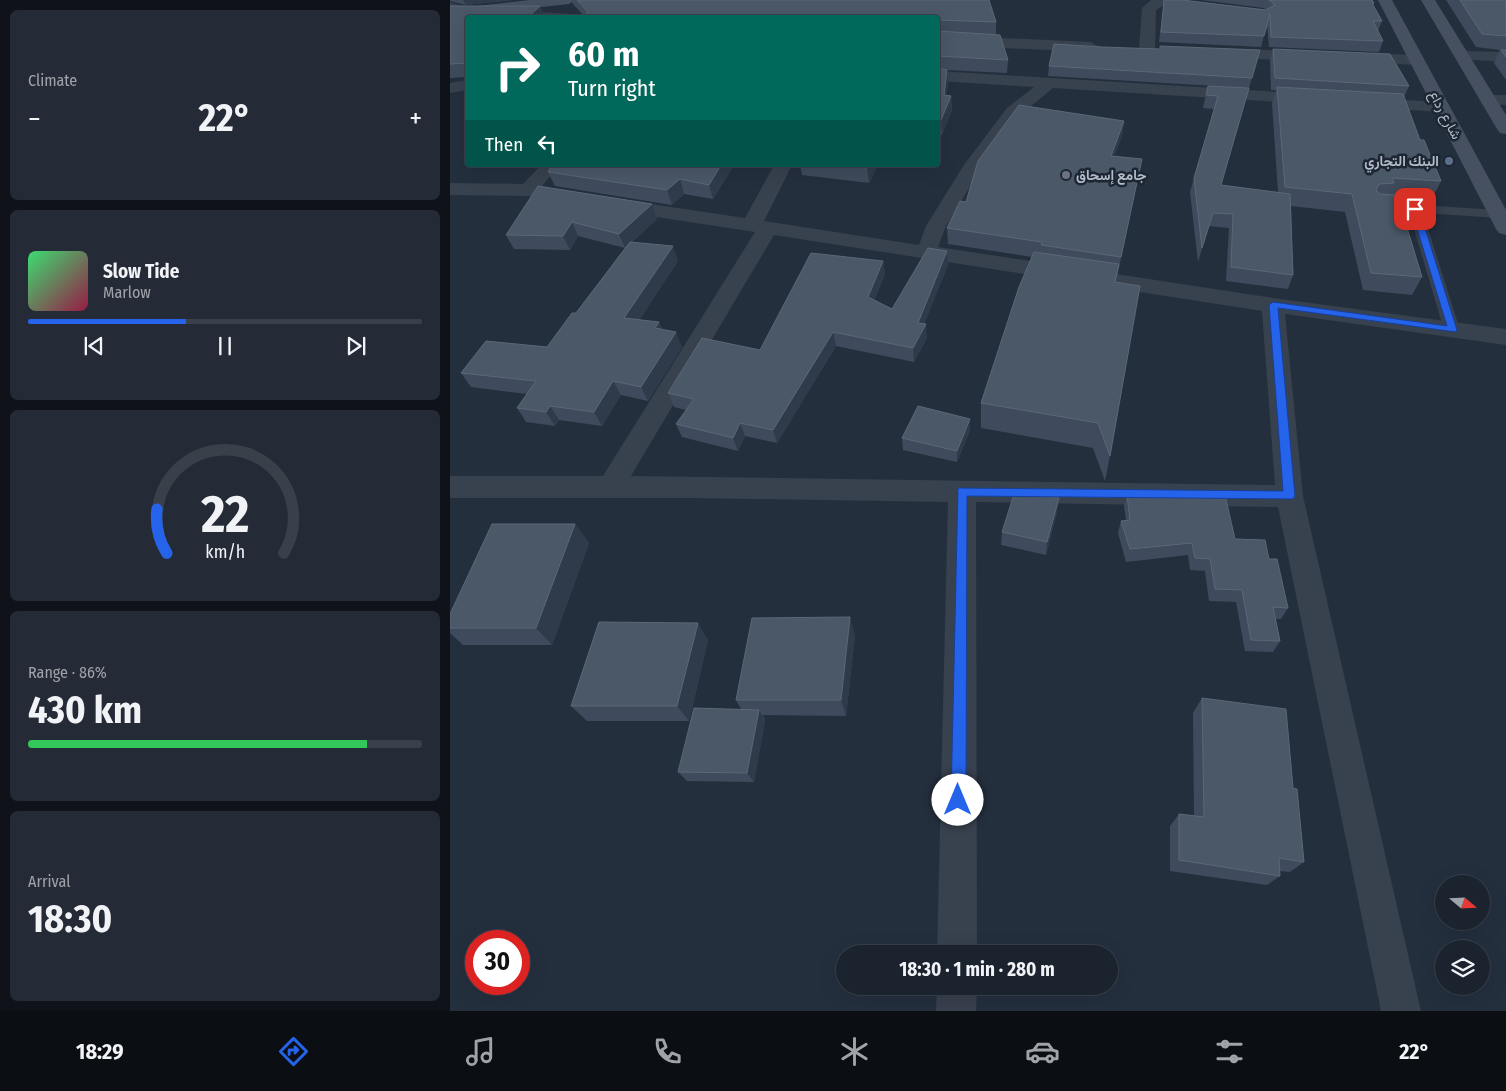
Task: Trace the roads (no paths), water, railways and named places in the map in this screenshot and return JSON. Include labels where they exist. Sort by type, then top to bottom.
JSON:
[{"type":"main road","points":[[450,13],[569,0]]},
{"type":"main road","name":"شارع رداع","points":[[1385,0],[1502,222]]},
{"type":"main road","points":[[1428,0],[1506,129]]},
{"type":"street","points":[[1148,50],[1149,8],[1159,1],[1215,8]]},
{"type":"street","points":[[450,6],[480,15]]},
{"type":"street","points":[[470,12],[522,15]]},
{"type":"street","points":[[940,40],[1109,48]]},
{"type":"street","points":[[1272,40],[1278,56]]},
{"type":"street","points":[[1128,49],[1166,51]]},
{"type":"street","points":[[1204,52],[1325,57]]},
{"type":"street","points":[[1295,56],[1308,99]]},
{"type":"street","points":[[1462,56],[1506,57]]},
{"type":"street","points":[[1345,58],[1415,60]]},
{"type":"street","points":[[940,76],[1327,100]]},
{"type":"street","points":[[926,253],[936,226],[971,169],[1013,112],[1048,84]]},
{"type":"street","points":[[450,88],[465,86]]},
{"type":"street","points":[[1488,100],[1506,100]]},
{"type":"street","points":[[1356,102],[1440,107]]},
{"type":"street","points":[[528,190],[548,167]]},
{"type":"street","points":[[611,487],[759,227],[782,167]]},
{"type":"street","points":[[450,189],[528,190],[926,253],[1273,305],[1506,337]]},
{"type":"street","points":[[1273,305],[1289,496],[1401,1011]]},
{"type":"street","points":[[450,487],[611,487],[1289,496]]},
{"type":"street","points":[[957,945],[962,491]]},
{"type":"street","points":[[956,1011],[957,995]]},
{"type":"lane","points":[[1386,207],[1415,209],[1502,222]]},
{"type":"lane","points":[[1415,209],[1452,330]]},
{"type":"place","name":"البنك التجاري","points":[[1449,161]]},
{"type":"place","name":"جامع إسحاق","points":[[1066,175]]}]
